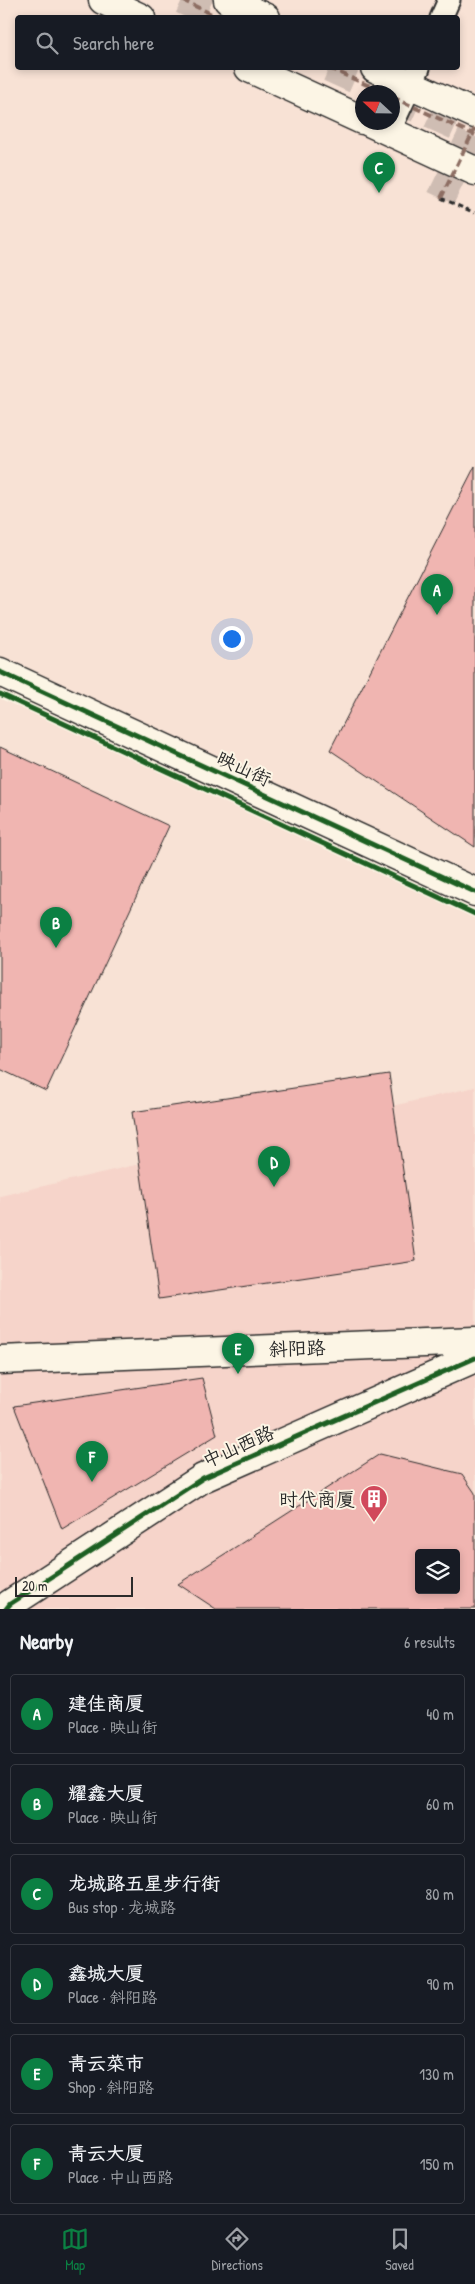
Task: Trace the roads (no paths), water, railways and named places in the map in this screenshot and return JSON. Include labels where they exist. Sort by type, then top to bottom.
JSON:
[{"type":"street","points":[[102,0],[134,15]]},
{"type":"street","points":[[228,0],[260,15]]},
{"type":"street","points":[[253,70],[355,117]]},
{"type":"street","points":[[385,70],[415,76],[475,114]]},
{"type":"street","points":[[386,130],[475,171]]},
{"type":"street","name":"映山街","points":[[0,672],[475,892]]},
{"type":"street","name":"斜阳路","points":[[0,1360],[475,1341]]},
{"type":"street","name":"中山西路","points":[[6,1609],[10,1604],[203,1478],[475,1358]]},
{"type":"lane","points":[[442,15],[449,0]]},
{"type":"lane","points":[[400,97],[415,76]]},
{"type":"tunnel","points":[[182,0],[214,15]]},
{"type":"tunnel","points":[[334,70],[367,85]]},
{"type":"tunnel","points":[[400,101],[475,135]]},
{"type":"tunnel","points":[[441,198],[475,128]]},
{"type":"place","name":"龙城路五星步行街","points":[[379,193]]},
{"type":"place","name":"建佳商厦","points":[[437,615]]},
{"type":"place","name":"耀鑫大厦","points":[[56,948]]},
{"type":"place","name":"鑫城大厦","points":[[274,1187]]},
{"type":"place","name":"青云菜市","points":[[238,1374]]},
{"type":"place","name":"青云大厦","points":[[92,1482]]},
{"type":"place","name":"时代商厦","points":[[374,1523]]}]
